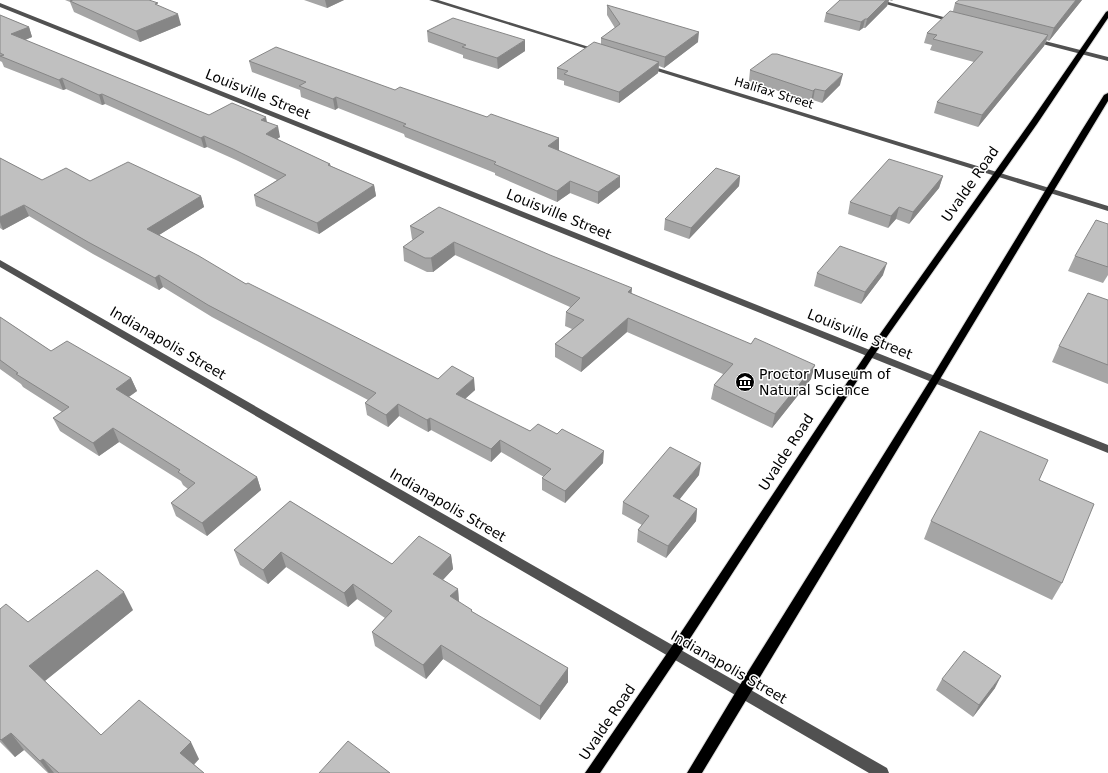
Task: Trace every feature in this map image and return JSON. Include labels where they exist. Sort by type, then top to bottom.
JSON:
[{"type":"main road","name":"Uvalde Road","points":[[592,773],[674,653],[870,353],[1034,122],[1108,13]]},
{"type":"main road","points":[[694,773],[742,692],[936,379],[1048,190],[1108,95]]},
{"type":"street","points":[[432,0],[608,54]]},
{"type":"street","points":[[874,0],[966,23]]},
{"type":"street","name":"Louisville Street","points":[[0,5],[1108,449]]},
{"type":"street","points":[[1027,39],[1108,59]]},
{"type":"street","name":"Halifax Street","points":[[638,64],[1108,209]]},
{"type":"street","name":"Indianapolis Street","points":[[0,263],[882,773]]},
{"type":"building","points":[[149,0],[158,3],[155,4],[178,14],[136,31],[70,1]]},
{"type":"building","points":[[840,0],[886,0],[867,19],[861,22],[826,13]]},
{"type":"building","points":[[959,0],[1076,0],[1054,28],[955,3]]},
{"type":"building","points":[[607,5],[699,32],[665,57],[601,38],[620,24]]},
{"type":"building","points":[[950,11],[1048,35],[982,115],[937,102],[983,52],[933,39],[937,35],[927,33]]},
{"type":"building","points":[[0,15],[29,27],[11,34],[209,115],[232,103],[266,117],[261,120],[278,126],[266,134],[330,164],[328,165],[374,185],[317,223],[254,195],[286,175],[204,136],[201,138],[102,94],[99,95],[62,78],[59,80],[0,56],[4,55],[0,53]]},
{"type":"building","points":[[453,18],[525,40],[497,58],[462,47],[466,45],[427,31]]},
{"type":"building","points":[[594,42],[659,62],[619,92],[564,74],[568,71],[557,68]]},
{"type":"building","points":[[276,47],[395,90],[400,87],[487,117],[491,114],[559,138],[548,146],[620,176],[598,192],[570,181],[557,191],[494,164],[496,162],[403,126],[406,124],[336,97],[333,99],[299,86],[306,82],[249,61]]},
{"type":"building","points":[[772,54],[777,54],[843,74],[825,91],[815,89],[813,91],[750,70]]},
{"type":"building","points":[[0,158],[42,180],[66,168],[90,181],[128,162],[201,196],[147,229],[199,256],[246,284],[248,283],[438,379],[452,366],[474,378],[456,394],[530,431],[538,424],[557,434],[562,429],[604,451],[565,491],[542,478],[551,469],[500,440],[491,449],[430,418],[427,420],[398,404],[386,415],[365,403],[376,393],[208,305],[159,275],[155,278],[24,205],[0,217]]},
{"type":"building","points":[[889,159],[943,176],[913,212],[899,207],[891,216],[850,202]]},
{"type":"building","points":[[716,168],[740,176],[691,228],[665,219]]},
{"type":"building","points":[[439,207],[550,255],[632,288],[628,292],[751,344],[755,338],[815,365],[775,414],[714,385],[733,364],[628,318],[582,358],[555,344],[584,320],[566,312],[580,298],[454,242],[431,258],[425,258],[403,247],[424,232],[410,226]]},
{"type":"building","points":[[1096,220],[1108,224],[1108,267],[1075,256]]},
{"type":"building","points":[[840,246],[887,263],[865,292],[817,273]]},
{"type":"building","points":[[1088,293],[1108,300],[1108,365],[1059,346]]},
{"type":"building","points":[[0,317],[51,351],[67,341],[131,378],[116,389],[257,477],[202,523],[171,503],[195,483],[178,472],[180,470],[113,428],[93,443],[53,418],[69,407],[16,374],[18,373],[0,360]]},
{"type":"building","points":[[980,431],[1048,460],[1039,480],[1094,504],[1062,583],[931,521]]},
{"type":"building","points":[[670,447],[701,463],[673,496],[697,509],[668,546],[638,530],[649,516],[623,502]]},
{"type":"building","points":[[290,501],[392,564],[419,536],[451,555],[433,574],[458,589],[450,596],[472,610],[471,611],[568,668],[540,706],[441,645],[423,665],[372,632],[392,611],[353,584],[344,593],[281,552],[263,570],[234,550]]},
{"type":"building","points":[[97,570],[124,592],[29,666],[101,735],[139,700],[191,742],[180,753],[204,773],[59,773],[43,759],[40,761],[11,733],[1,740],[0,739],[0,609],[6,604],[28,622]]},
{"type":"building","points":[[964,651],[1001,676],[979,705],[942,679]]},
{"type":"building","points":[[348,741],[390,773],[319,773]]},
{"type":"place","name":"Proctor Museum of Natural Science","points":[[745,382]]}]
